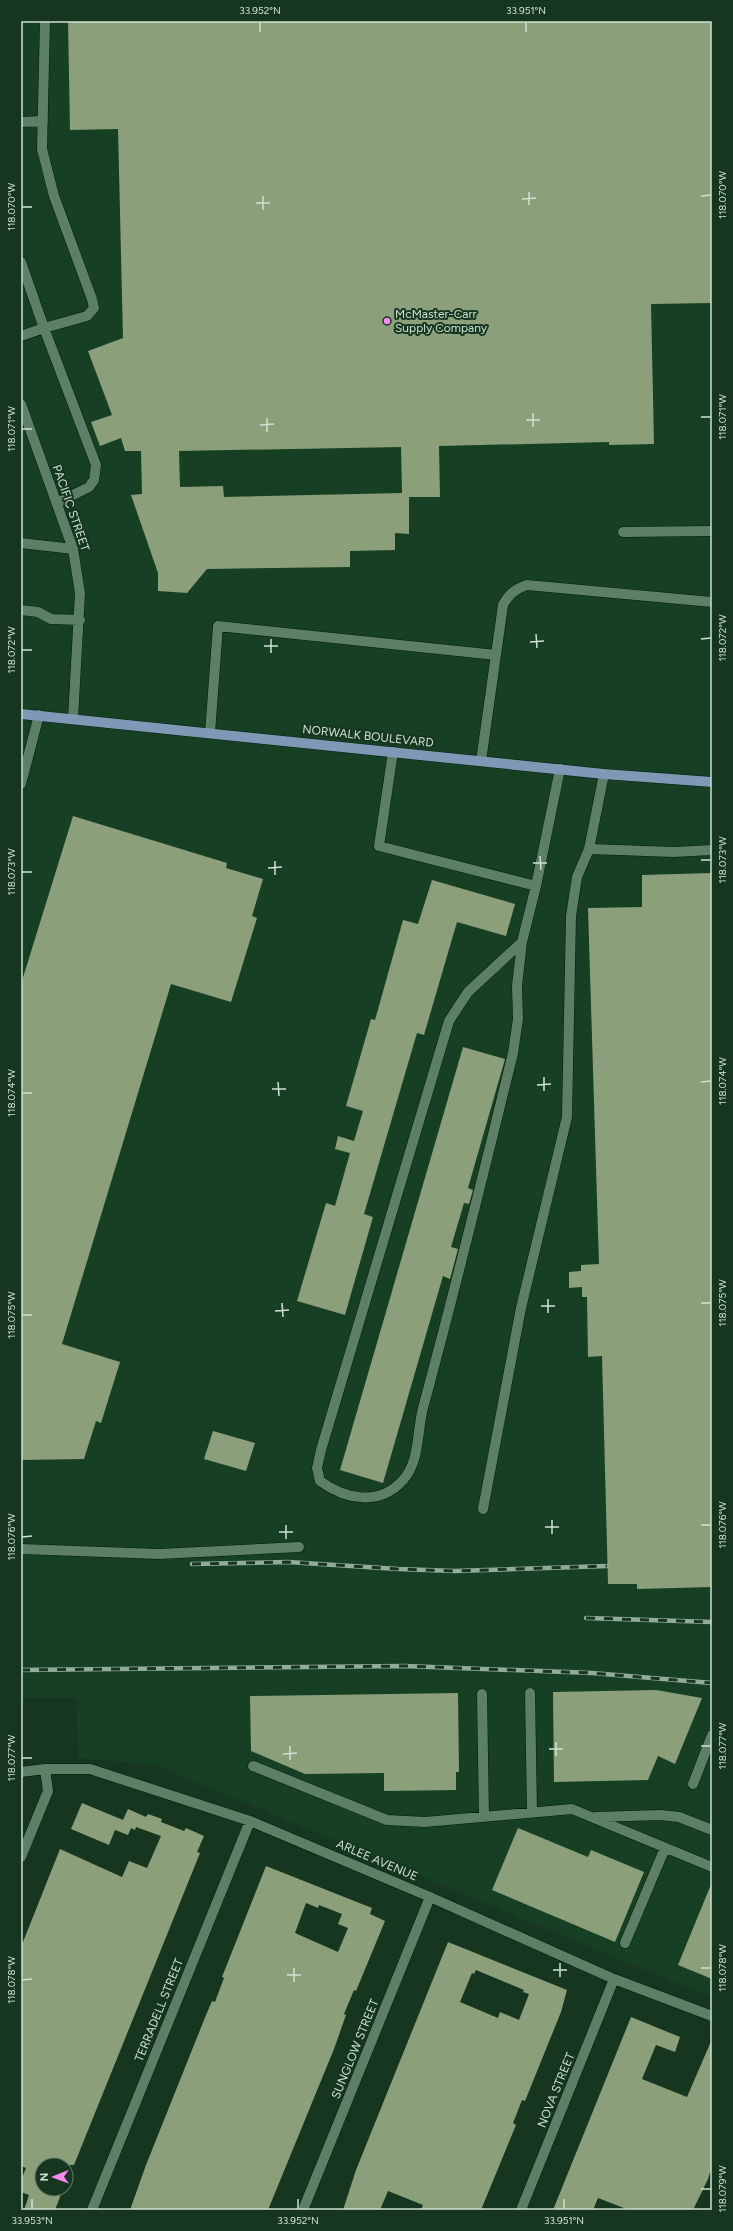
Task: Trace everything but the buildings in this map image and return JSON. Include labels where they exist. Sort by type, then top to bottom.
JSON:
[{"type":"main road","name":"NORWALK BOULEVARD","points":[[21,714],[604,774],[712,782]]},
{"type":"street","points":[[21,336],[88,316],[94,308],[54,196],[42,149],[45,21]]},
{"type":"street","points":[[21,122],[43,122]]},
{"type":"street","points":[[21,262],[44,328],[96,465],[94,480],[89,487],[57,503]]},
{"type":"street","name":"PACIFIC STREET","points":[[21,404],[74,549],[80,593],[80,620],[73,719]]},
{"type":"street","points":[[623,532],[712,531]]},
{"type":"street","points":[[21,543],[74,549]]},
{"type":"street","points":[[481,761],[503,605],[508,596],[516,589],[527,585],[712,602]]},
{"type":"street","points":[[21,610],[38,612],[51,619],[80,620]]},
{"type":"street","points":[[210,733],[218,626],[496,655]]},
{"type":"street","points":[[21,784],[39,716]]},
{"type":"street","points":[[393,752],[379,846],[536,886]]},
{"type":"street","points":[[522,942],[468,992],[449,1021],[316,1468],[320,1481],[334,1491],[369,1499],[395,1489],[405,1478],[414,1457],[423,1411],[514,1054],[518,1019],[517,986],[522,942],[536,886],[560,769]]},
{"type":"street","points":[[483,1509],[521,1308],[567,1117],[571,916],[577,877],[589,849],[604,774]]},
{"type":"street","points":[[589,849],[674,852],[712,850]]},
{"type":"street","points":[[21,1549],[158,1554],[299,1547]]},
{"type":"street","points":[[530,1693],[532,1812]]},
{"type":"street","points":[[482,1694],[484,1816]]},
{"type":"street","points":[[693,1784],[712,1735]]},
{"type":"street","points":[[253,1766],[387,1820],[424,1822],[572,1809],[712,1867]]},
{"type":"street","points":[[21,1857],[48,1791],[45,1769]]},
{"type":"street","name":"ARLEE AVENUE","points":[[21,1772],[45,1769],[90,1769],[250,1821],[430,1897],[614,1979],[712,2016]]},
{"type":"street","points":[[592,1817],[660,1815],[679,1817],[712,1830]]},
{"type":"street","name":"TERRADELL STREET","points":[[92,2210],[250,1821]]},
{"type":"street","points":[[626,1943],[665,1848]]},
{"type":"street","name":"SUNGLOW STREET","points":[[303,2210],[430,1897]]},
{"type":"street","name":"NOVA STREET","points":[[521,2210],[614,1979]]},
{"type":"shaded area","points":[[21,21],[712,21],[712,1998],[155,1765],[78,1758],[76,1698],[21,1698]]},
{"type":"railway","points":[[192,1564],[288,1562],[455,1571],[607,1566]]},
{"type":"railway","points":[[586,1618],[712,1622]]},
{"type":"railway","points":[[21,1670],[405,1666],[592,1673],[712,1683]]},
{"type":"place","name":"McMaster-Carr Supply Company","points":[[387,321]]}]
